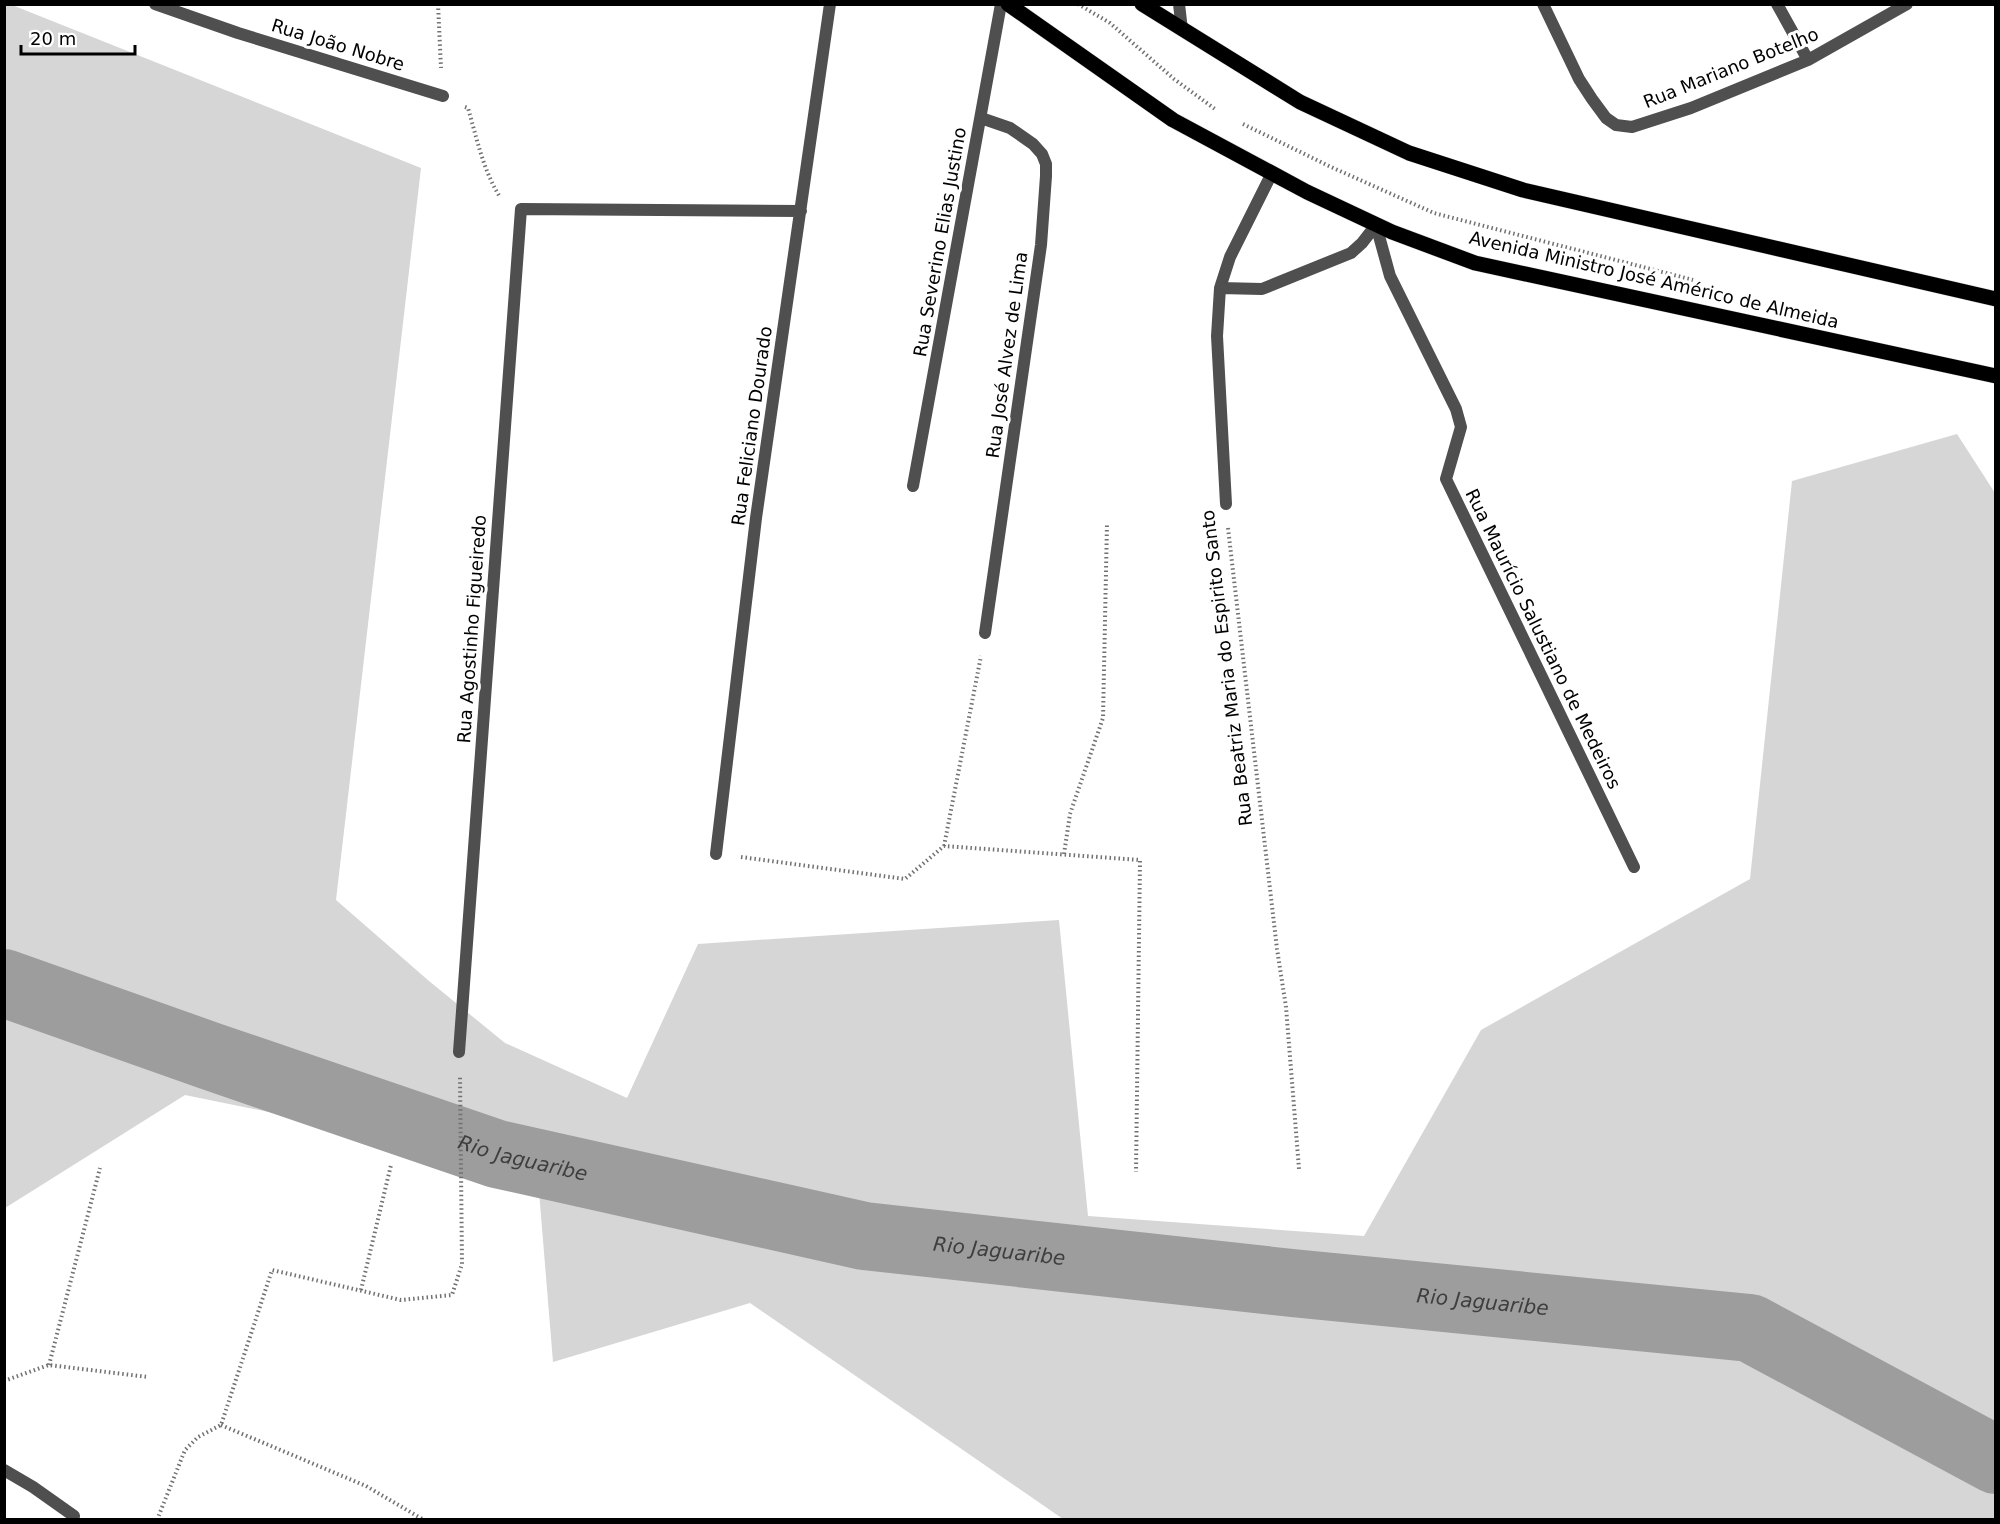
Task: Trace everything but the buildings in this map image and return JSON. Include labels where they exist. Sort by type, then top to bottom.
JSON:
[{"type":"main road","name":"Avenida Ministro José Américo de Almeida","points":[[1008,4],[1173,120],[1307,192],[1376,225],[1475,263],[1995,376]]},
{"type":"main road","points":[[1142,4],[1300,102],[1409,153],[1523,190],[1995,299]]},
{"type":"street","name":"Rua João Nobre","points":[[155,4],[238,33],[443,96]]},
{"type":"street","name":"Rua Feliciano Dourado","points":[[716,854],[756,518],[830,4]]},
{"type":"street","name":"Rua Severino Elias Justino","points":[[913,486],[1001,4]]},
{"type":"street","points":[[1179,4],[1182,30]]},
{"type":"street","points":[[1777,4],[1808,60]]},
{"type":"street","name":"Rua Mariano Botelho","points":[[1546,10],[1579,79],[1606,117],[1616,125],[1632,127],[1691,108],[1808,60],[1907,4]]},
{"type":"street","name":"Rua José Alvez de Lima","points":[[981,118],[1010,128],[1033,144],[1042,154],[1046,164],[1041,245],[985,633]]},
{"type":"street","name":"Rua Beatriz Maria do Espirito Santo","points":[[1226,504],[1217,336],[1220,288],[1230,257],[1272,173]]},
{"type":"street","points":[[521,209],[801,211]]},
{"type":"street","name":"Rua Agostinho Figueiredo","points":[[459,1052],[521,209]]},
{"type":"street","points":[[1220,288],[1262,289],[1273,285],[1351,253],[1376,225]]},
{"type":"street","name":"Rua Maurício Salustiano de Medeiros","points":[[1376,225],[1390,276],[1459,418],[1461,427],[1446,479],[1634,867]]},
{"type":"street","points":[[4,1470],[74,1516]]},
{"type":"path","points":[[478,142],[491,183],[509,205],[521,209]]},
{"type":"path","name":"Rua Beatriz Maria do Espirito Santo","points":[[1226,504],[1277,949],[1286,1007],[1299,1168]]},
{"type":"path","points":[[1064,854],[1070,814],[1103,718],[1107,523]]},
{"type":"path","points":[[716,854],[905,879],[944,846],[985,633]]},
{"type":"path","points":[[944,846],[1140,860],[1136,1172]]},
{"type":"path","points":[[157,1520],[185,1450],[198,1437],[221,1425],[272,1270],[401,1300],[452,1295],[462,1264],[460,1081]]},
{"type":"path","points":[[361,1290],[391,1165]]},
{"type":"path","points":[[49,1365],[100,1168]]},
{"type":"path","points":[[4,1381],[49,1365],[148,1377]]},
{"type":"path","points":[[221,1425],[366,1486],[424,1520]]},
{"type":"shaded area","points":[[5,5],[12,5],[421,168],[336,900],[505,1043],[627,1098],[698,944],[1059,920],[1088,1216],[1364,1236],[1481,1030],[1750,879],[1792,481],[1957,434],[1995,493],[1995,1519],[1063,1519],[750,1303],[553,1362],[537,1167],[185,1095],[5,1208]]},
{"type":"waterway","name":"Rio Jaguaribe","points":[[4,983],[497,1154],[864,1236],[1292,1283],[1750,1328],[1996,1460]]}]
